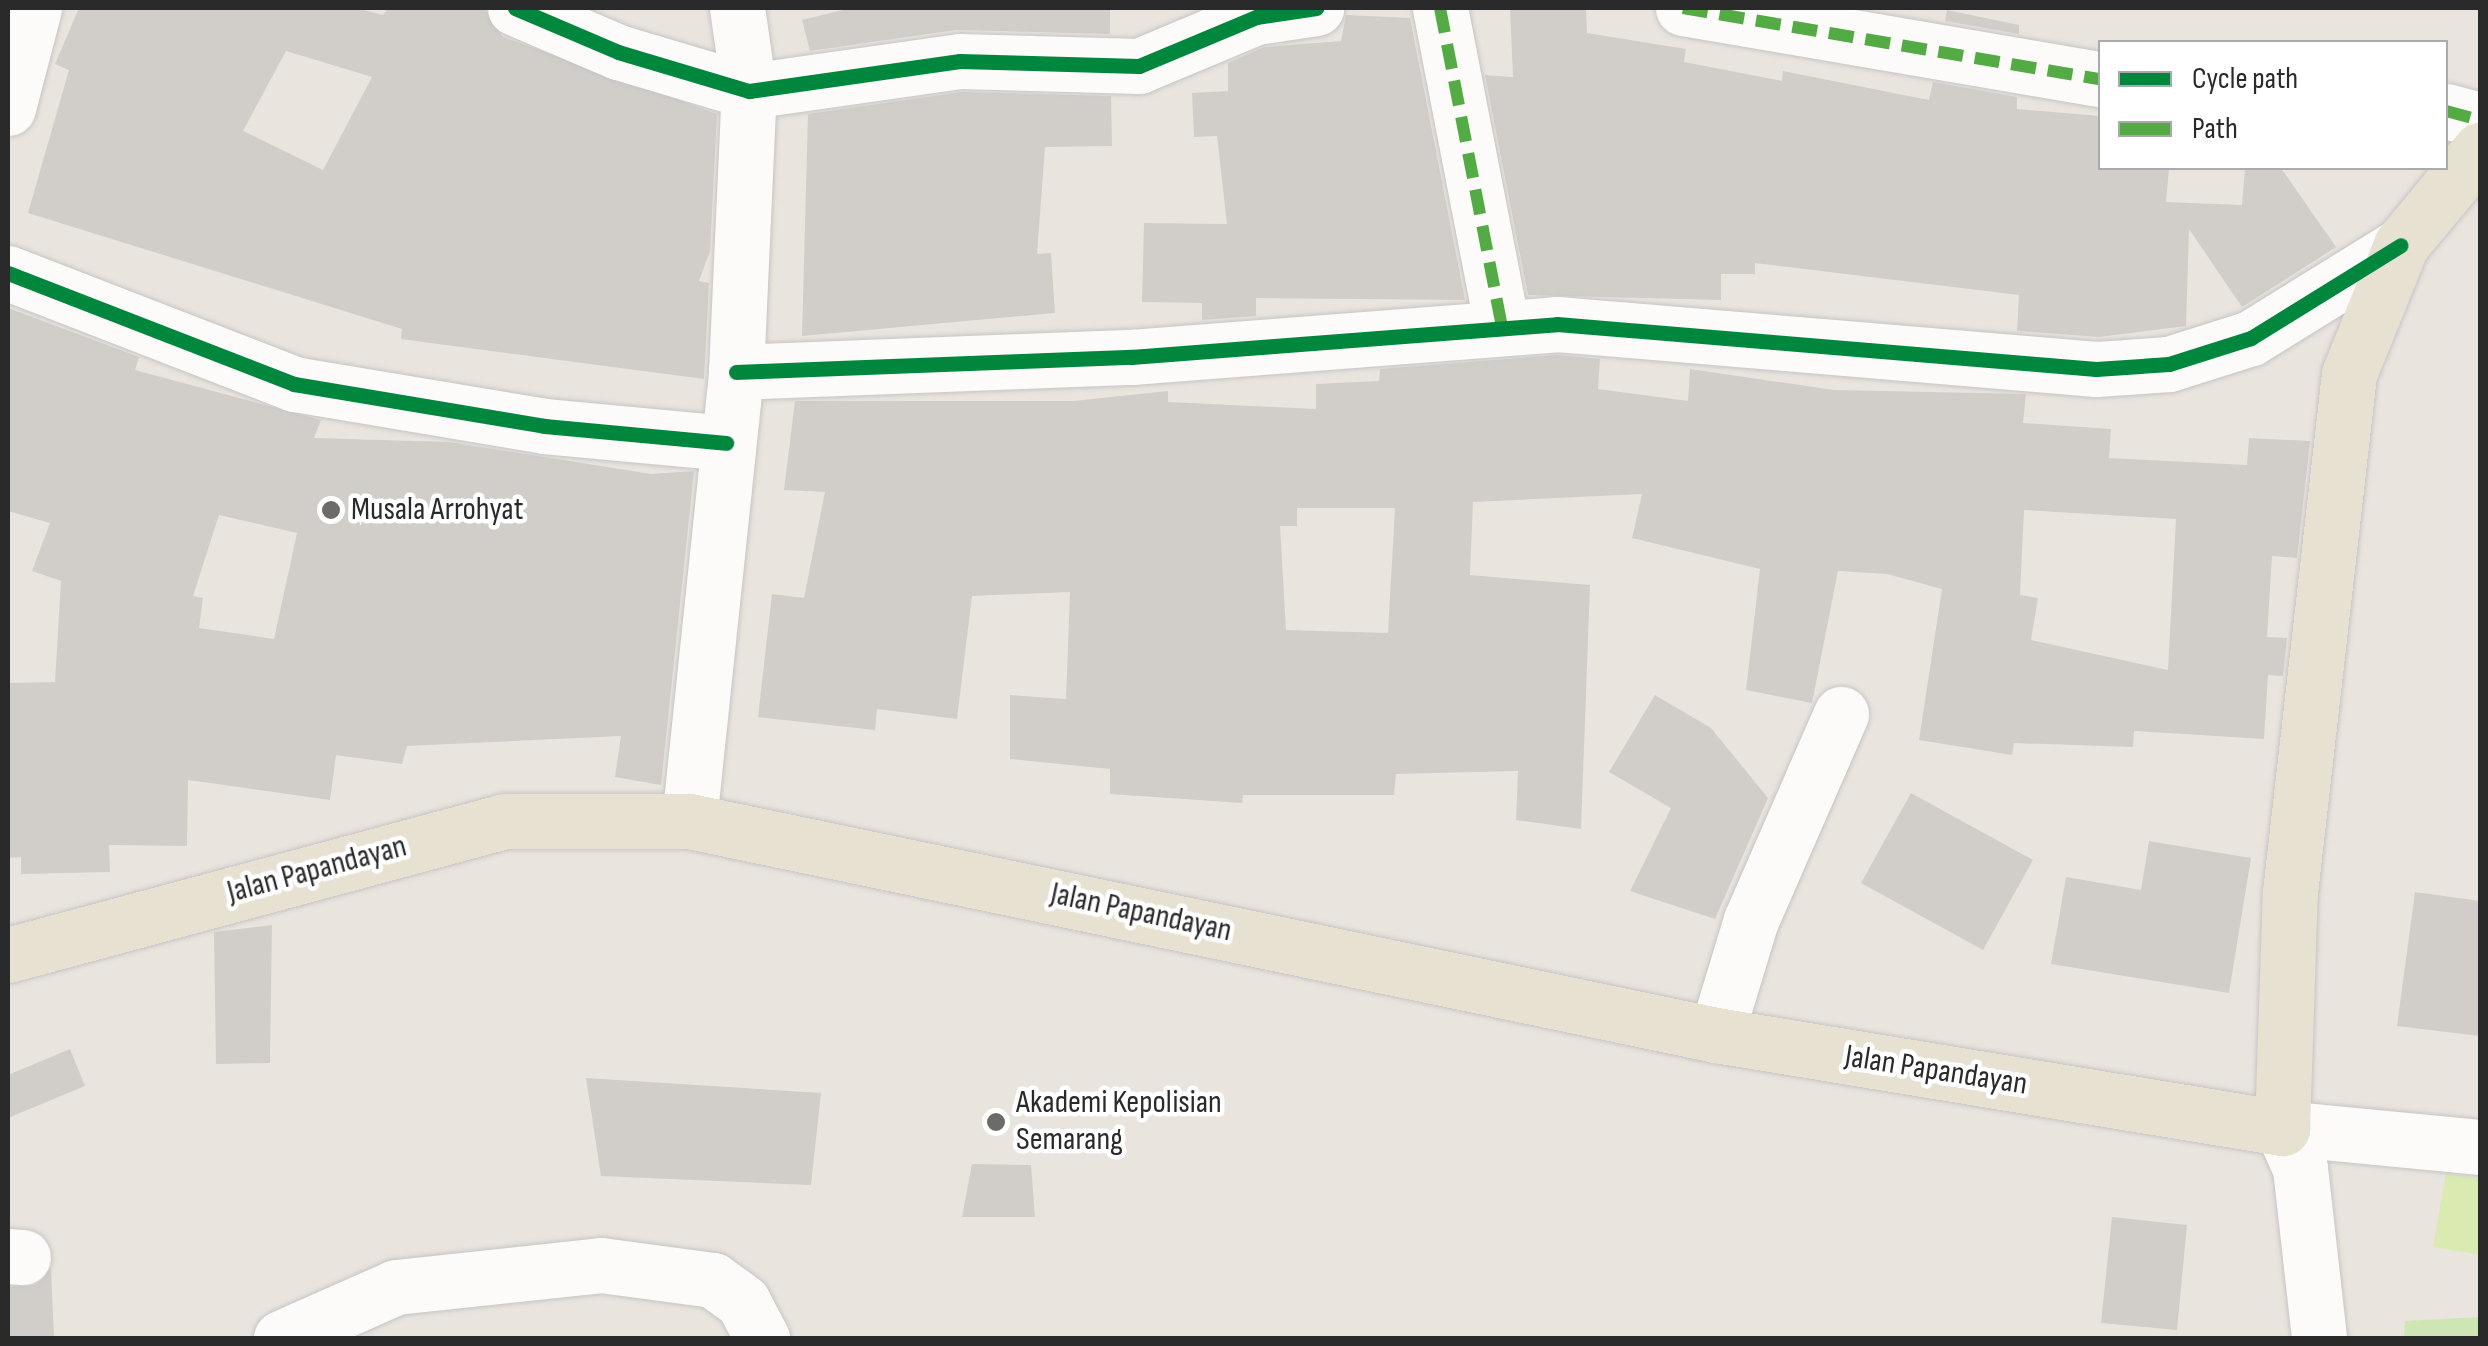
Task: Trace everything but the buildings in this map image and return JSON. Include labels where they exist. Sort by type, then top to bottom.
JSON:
[{"type":"main road","points":[[2282,1128],[2290,892],[2349,374],[2400,245],[2480,150]]},
{"type":"main road","name":"Jalan Papandayan","points":[[8,955],[505,821],[689,821],[1716,1035],[2282,1128]]},
{"type":"street","points":[[8,108],[34,8]]},
{"type":"street","points":[[515,8],[618,52],[749,92],[960,60],[1139,66],[1256,17],[1316,8]]},
{"type":"street","points":[[689,821],[736,372],[749,92],[737,8]]},
{"type":"street","points":[[1440,8],[1502,326]]},
{"type":"street","points":[[1683,8],[2098,79]]},
{"type":"street","points":[[2448,112],[2480,120]]},
{"type":"street","points":[[736,372],[1132,358],[1502,326],[1707,330],[2096,369],[2169,364],[2250,338],[2400,245]]},
{"type":"street","points":[[8,273],[294,384],[544,426],[726,442]]},
{"type":"street","points":[[1716,1035],[1752,920],[1842,714]]},
{"type":"street","points":[[2282,1128],[2300,1168],[2320,1338]]},
{"type":"street","name":"Jalan Papandayan","points":[[2282,1128],[2480,1148]]},
{"type":"street","points":[[281,1338],[396,1288],[602,1265],[713,1280],[743,1302],[762,1338]]},
{"type":"green space","points":[[2446,1173],[2480,1179],[2480,1255],[2433,1247]]},
{"type":"green space","points":[[2480,1317],[2480,1338],[2404,1338],[2405,1321]]},
{"type":"marked path","points":[[1440,8],[1502,326]]},
{"type":"marked path","points":[[1683,8],[2098,79]]},
{"type":"marked path","points":[[2448,112],[2480,120]]},
{"type":"cycle path","points":[[515,8],[618,52],[749,91],[960,61],[1139,66],[1256,17],[1316,8]]},
{"type":"cycle path","points":[[736,372],[1131,357],[1557,324],[2096,369],[2169,364],[2251,338],[2401,245]]},
{"type":"cycle path","points":[[8,273],[294,384],[544,426],[726,443]]},
{"type":"place","name":"Musala Arrohyat","points":[[331,510]]},
{"type":"place","name":"Akademi Kepolisian Semarang","points":[[996,1122]]}]
